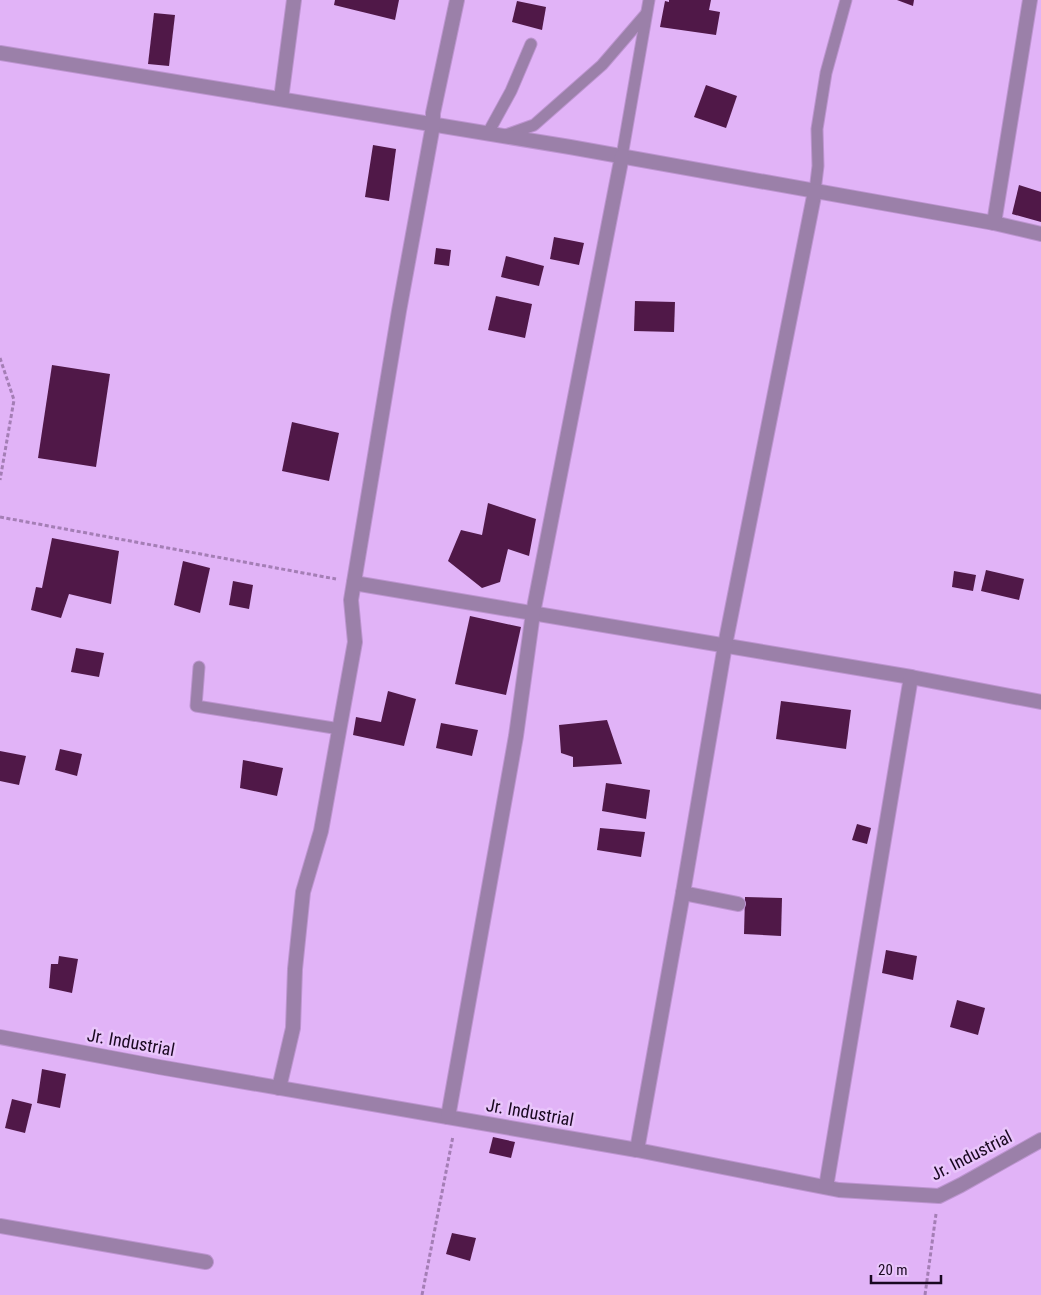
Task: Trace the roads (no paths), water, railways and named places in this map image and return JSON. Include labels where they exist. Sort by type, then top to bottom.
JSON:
[{"type":"street","points":[[281,99],[294,0]]},
{"type":"street","points":[[279,1088],[293,1028],[295,969],[303,892],[321,831],[355,642],[350,600],[433,124],[433,113],[457,0]]},
{"type":"street","points":[[994,223],[1030,0]]},
{"type":"street","points":[[0,53],[622,156],[994,223],[1041,234]]},
{"type":"street","points":[[452,1118],[516,736],[534,613],[622,156]]},
{"type":"street","points":[[637,1150],[725,645],[815,191]]},
{"type":"street","points":[[354,583],[911,677],[1041,702]]},
{"type":"street","points":[[826,1187],[911,677]]},
{"type":"street","points":[[683,893],[738,904]]},
{"type":"street","name":"Jr. Industrial","points":[[0,1037],[637,1150],[840,1190],[938,1196],[1041,1140]]},
{"type":"street","points":[[0,1226],[206,1262]]},
{"type":"lane","points":[[622,156],[649,0]]},
{"type":"lane","points":[[815,191],[818,166],[817,130],[826,73],[846,0]]},
{"type":"lane","points":[[503,136],[534,125],[602,65],[646,14]]},
{"type":"lane","points":[[488,134],[511,91],[532,44]]},
{"type":"lane","points":[[199,667],[196,706],[340,729]]}]
